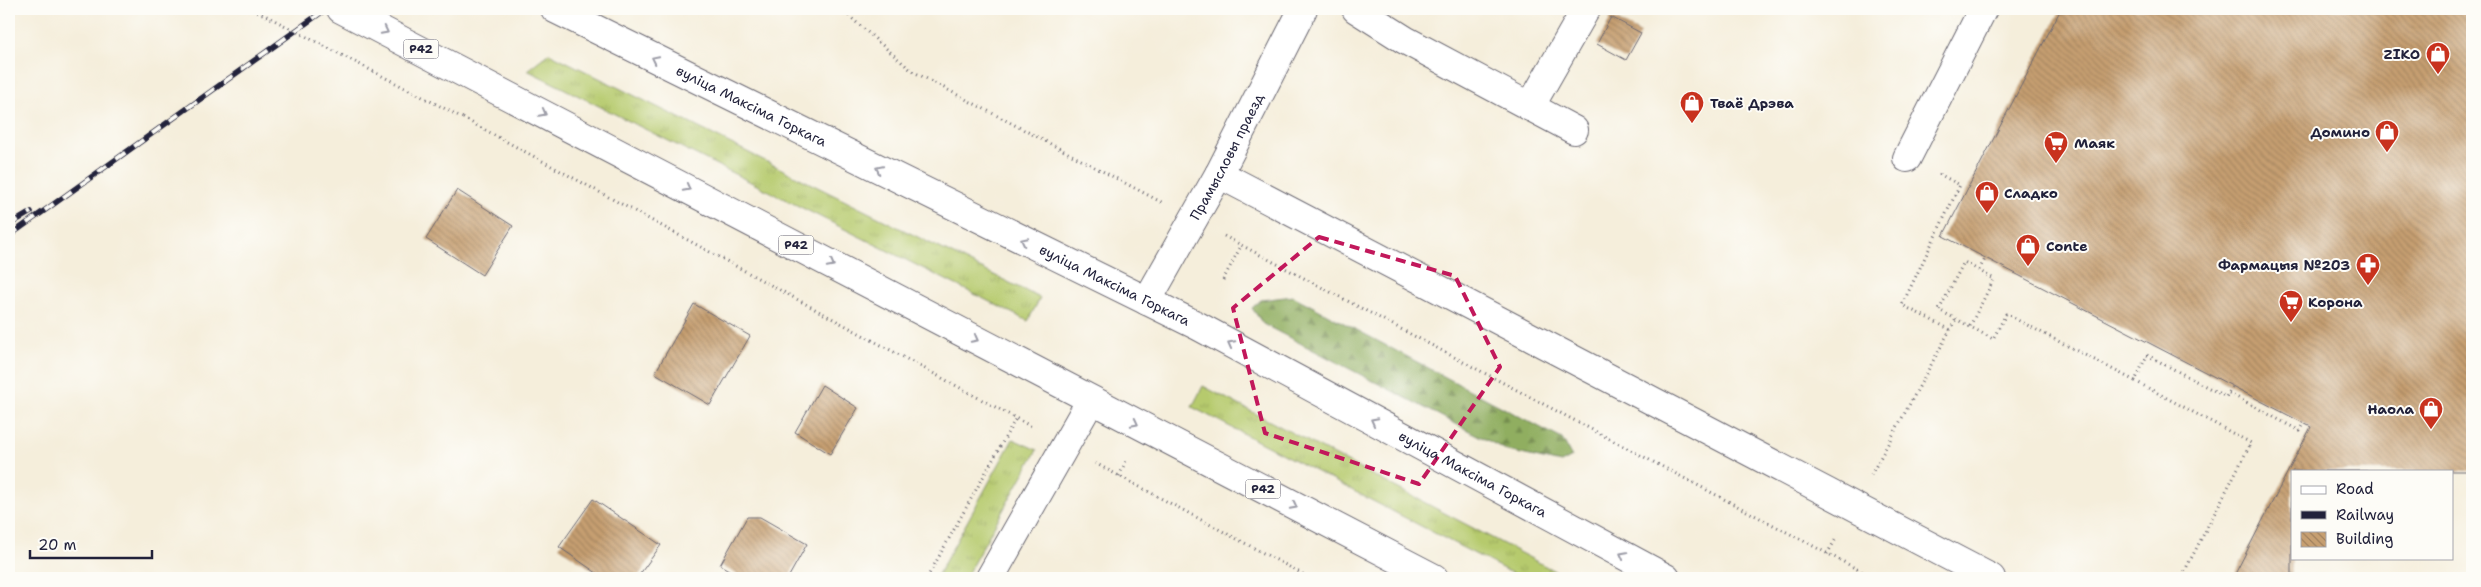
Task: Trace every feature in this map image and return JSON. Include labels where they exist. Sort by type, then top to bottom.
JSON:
[{"type":"main road","name":"Р42","points":[[341,9],[500,90],[1434,578]]},
{"type":"main road","name":"вуліца Максіма Горкага","points":[[555,9],[1198,326],[1666,578]]},
{"type":"main road","name":"Прамысловы праезд","points":[[1147,301],[1219,174],[1303,9]]},
{"type":"main road","points":[[1356,9],[1405,40],[1574,130]]},
{"type":"main road","points":[[1530,107],[1586,9]]},
{"type":"main road","points":[[1907,158],[1983,9]]},
{"type":"main road","points":[[1219,174],[1991,578]]},
{"type":"main road","points":[[990,578],[1091,400]]},
{"type":"path","points":[[253,9],[463,118],[1038,430]]},
{"type":"path","points":[[841,9],[912,71],[1874,578]]},
{"type":"path","points":[[1907,158],[1960,185],[1902,305],[1951,330]]},
{"type":"path","points":[[1223,280],[1241,246]]},
{"type":"path","points":[[1979,270],[1986,259]]},
{"type":"path","points":[[1970,326],[1994,279],[1964,262],[1939,310],[1993,339],[2006,314],[2251,443],[2181,578]]},
{"type":"path","points":[[1828,554],[1956,319]]},
{"type":"path","points":[[2134,381],[2147,355],[2226,397],[2232,387]]},
{"type":"path","points":[[2229,393],[2300,431],[2304,424]]},
{"type":"path","points":[[927,578],[1016,418]]},
{"type":"path","points":[[1118,476],[1128,458]]},
{"type":"path","points":[[1094,462],[1310,578]]},
{"type":"highlighted area","points":[[1319,237],[1455,276],[1500,367],[1419,484],[1265,433],[1233,308]]},
{"type":"green space","points":[[549,53],[1040,298],[1028,321],[527,70]]},
{"type":"green space","points":[[1293,296],[1562,439],[1572,457],[1561,463],[1508,451],[1263,324],[1252,308],[1261,300]]},
{"type":"green space","points":[[1203,386],[1568,578],[1521,578],[1192,407]]},
{"type":"green space","points":[[1013,439],[1037,450],[965,578],[936,578]]},
{"type":"building","name":"Корона","points":[[2061,9],[2472,9],[2472,471],[2291,470],[2292,578],[2233,578],[2311,427],[1943,236]]},
{"type":"building","points":[[1611,17],[1641,33],[1626,60],[1597,44]]},
{"type":"building","points":[[457,190],[513,226],[482,275],[426,239]]},
{"type":"building","points":[[694,304],[750,336],[710,405],[655,373]]},
{"type":"building","points":[[822,385],[858,408],[830,454],[795,432]]},
{"type":"building","points":[[593,499],[661,545],[637,578],[604,578],[559,547]]},
{"type":"building","points":[[747,517],[760,517],[807,544],[788,578],[743,578],[720,565]]},
{"type":"railway","points":[[9,236],[326,9]]},
{"type":"railway","points":[[9,225],[31,212]]},
{"type":"place","name":"ZIKO","points":[[2438,75]]},
{"type":"place","name":"Тваё Дрэва","points":[[1692,124]]},
{"type":"place","name":"Домино","points":[[2387,153]]},
{"type":"place","name":"Маяк","points":[[2056,164]]},
{"type":"place","name":"Сладко","points":[[1987,214]]},
{"type":"place","name":"Conte","points":[[2028,267]]},
{"type":"place","name":"Фармацыя №203","points":[[2368,286]]},
{"type":"place","name":"Корона","points":[[2291,323]]},
{"type":"place","name":"Наола","points":[[2431,430]]}]
